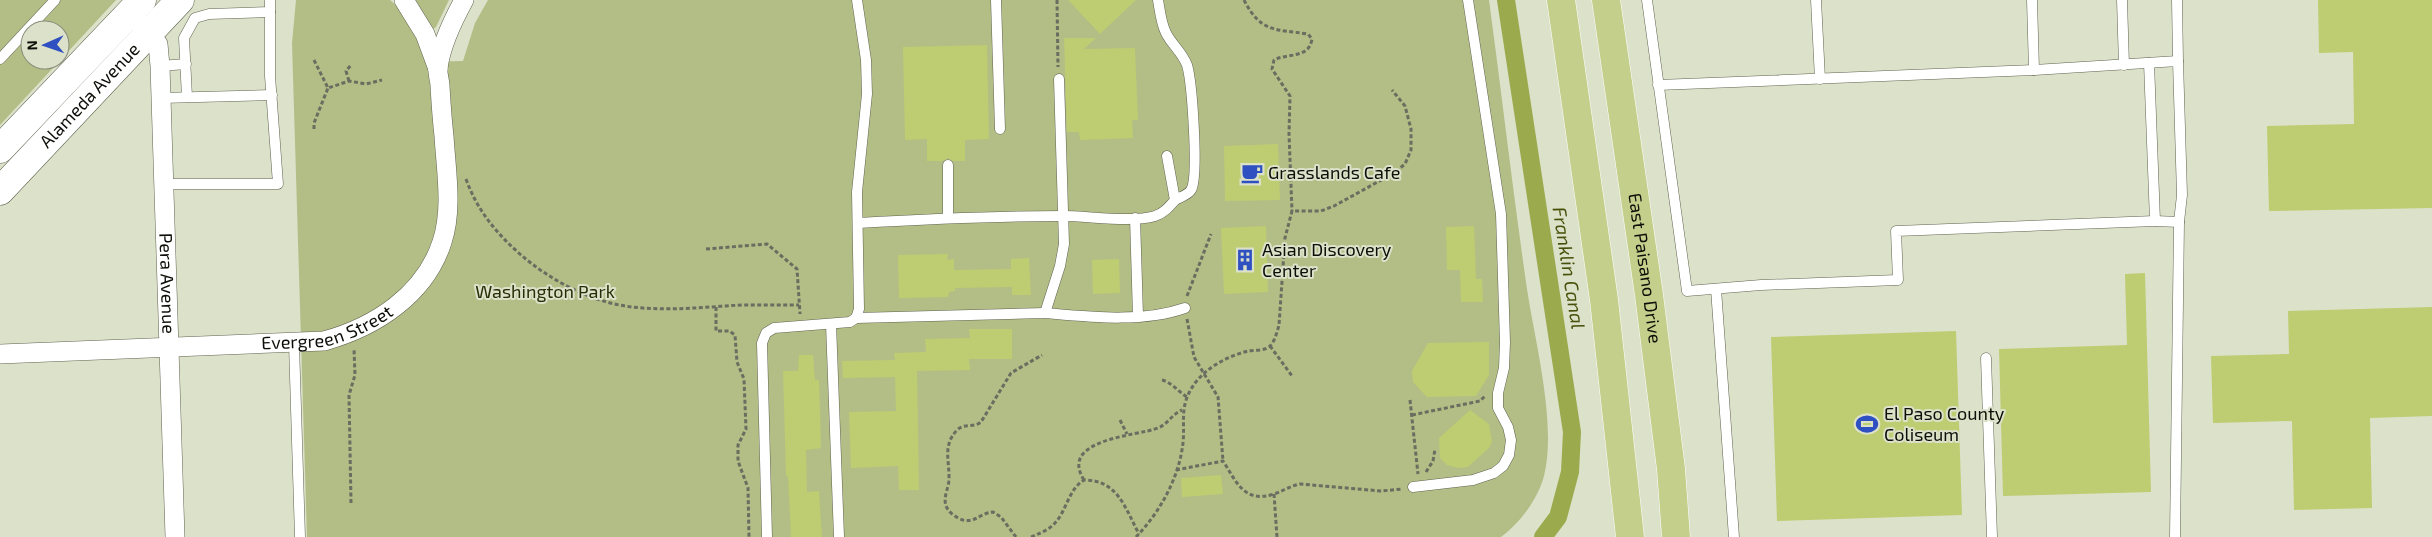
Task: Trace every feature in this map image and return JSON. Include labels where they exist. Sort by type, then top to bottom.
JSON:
[{"type":"main road","name":"Alameda Avenue","points":[[0,191],[180,0]]},
{"type":"main road","points":[[1561,0],[1604,300],[1630,537]]},
{"type":"main road","name":"East Paisano Drive","points":[[1606,0],[1650,295],[1671,469],[1676,537]]},
{"type":"main road","name":"Alameda Avenue","points":[[0,149],[135,7]]},
{"type":"street","name":"Evergreen Street","points":[[0,354],[294,344],[324,341],[353,332],[372,323],[393,309],[412,291],[429,269],[442,242],[447,208],[447,177],[438,69],[425,34],[404,0]]},
{"type":"street","name":"Evergreen Street","points":[[438,69],[447,36],[464,0]]},
{"type":"street","points":[[135,7],[150,34]]},
{"type":"street","name":"Pera Avenue","points":[[150,34],[158,44],[160,66],[175,537]]},
{"type":"lane","points":[[0,59],[55,0]]},
{"type":"lane","points":[[164,184],[278,184],[272,95],[270,0]]},
{"type":"lane","points":[[856,318],[859,309],[857,192],[866,94],[866,60],[857,0]]},
{"type":"lane","points":[[996,0],[1000,129]]},
{"type":"lane","points":[[858,223],[948,218],[1064,216],[1135,218],[1155,216],[1168,209],[1175,200],[1192,190],[1194,177],[1193,111],[1187,66],[1180,50],[1167,34],[1158,0]]},
{"type":"lane","points":[[1413,487],[1473,480],[1494,473],[1504,466],[1509,455],[1510,440],[1508,427],[1498,408],[1498,393],[1504,368],[1505,342],[1501,214],[1468,0]]},
{"type":"lane","points":[[1648,0],[1687,291],[1898,280],[1896,232],[2155,221],[2179,222]]},
{"type":"lane","points":[[1816,0],[1820,79]]},
{"type":"lane","points":[[2032,0],[2034,70]]},
{"type":"lane","points":[[2122,0],[2124,66]]},
{"type":"lane","points":[[2174,537],[2179,222],[2182,196],[2177,0]]},
{"type":"lane","points":[[187,97],[184,38],[196,18],[209,14],[270,12]]},
{"type":"lane","points":[[1658,85],[2124,66],[2178,61]]},
{"type":"lane","points":[[2149,63],[2155,221]]},
{"type":"lane","points":[[160,66],[186,64]]},
{"type":"lane","points":[[1045,313],[1060,266],[1064,244],[1059,79]]},
{"type":"lane","points":[[161,98],[272,95]]},
{"type":"lane","points":[[1167,156],[1175,200]]},
{"type":"lane","points":[[948,165],[948,218]]},
{"type":"lane","points":[[1135,218],[1138,316]]},
{"type":"lane","points":[[1716,289],[1734,537]]},
{"type":"lane","points":[[768,537],[762,343],[766,333],[774,328],[850,322],[856,318],[1045,313],[1076,316],[1153,316],[1185,308]]},
{"type":"lane","points":[[831,324],[839,537]]},
{"type":"lane","points":[[294,344],[300,537]]},
{"type":"lane","points":[[1986,358],[1992,537]]},
{"type":"path","points":[[1057,0],[1059,79]]},
{"type":"path","points":[[1244,0],[1254,18],[1264,25],[1276,29],[1308,34],[1312,39],[1311,45],[1302,54],[1280,56],[1274,60],[1272,69],[1290,96],[1289,134],[1292,212],[1285,238],[1279,325],[1270,346]]},
{"type":"path","points":[[314,60],[328,88],[314,123],[314,129]]},
{"type":"path","points":[[349,81],[346,71],[350,65]]},
{"type":"path","points":[[328,88],[349,81],[366,84],[382,80]]},
{"type":"path","points":[[1292,212],[1321,211],[1334,206],[1405,164],[1411,150],[1411,128],[1405,106],[1392,90]]},
{"type":"path","points":[[464,173],[478,207],[491,225],[534,266],[563,285],[623,306],[667,309],[799,305]]},
{"type":"path","points":[[1211,234],[1188,294],[1185,308],[1190,348],[1218,397],[1223,461],[1234,482],[1245,492],[1258,496],[1274,494],[1288,486],[1300,484],[1381,491],[1413,487]]},
{"type":"path","points":[[706,249],[767,244],[797,269],[801,325]]},
{"type":"path","points":[[716,307],[716,331],[729,331],[735,335],[737,362],[744,379],[746,429],[738,445],[738,461],[748,488],[749,537]]},
{"type":"path","points":[[351,503],[349,395],[355,374],[353,332]]},
{"type":"path","points":[[1031,537],[1048,530],[1056,522],[1074,490],[1084,480],[1097,480],[1108,484],[1117,495],[1138,536],[1162,505],[1176,470],[1183,441],[1182,410],[1187,397],[1204,373],[1229,358],[1270,346]]},
{"type":"path","points":[[1270,346],[1292,376]]},
{"type":"path","points":[[1016,537],[1000,517],[993,512],[970,521],[958,518],[950,511],[944,495],[950,480],[947,448],[950,438],[958,428],[966,425],[976,425],[981,422],[1011,373],[1042,355]]},
{"type":"path","points":[[1162,380],[1170,383],[1176,390],[1187,397]]},
{"type":"path","points":[[1412,415],[1480,401],[1486,395]]},
{"type":"path","points":[[1410,400],[1419,477],[1429,469],[1435,449]]},
{"type":"path","points":[[1084,480],[1080,473],[1079,465],[1081,457],[1088,449],[1099,442],[1158,428],[1174,413],[1182,410]]},
{"type":"path","points":[[1120,420],[1127,434]]},
{"type":"path","points":[[1176,470],[1223,461]]},
{"type":"path","points":[[1274,494],[1276,537]]},
{"type":"green space","points":[[0,0],[116,0],[70,50],[70,20],[20,20],[20,70],[51,70],[0,125]]},
{"type":"green space","name":"Washington Park","points":[[296,0],[390,0],[407,20],[426,62],[463,61],[475,23],[488,0],[1489,0],[1527,289],[1546,408],[1547,455],[1541,485],[1527,510],[1515,525],[1501,537],[307,537],[292,43]]},
{"type":"green space","points":[[413,0],[449,0],[436,27],[432,30]]},
{"type":"building","points":[[1068,0],[1136,0],[1100,34]]},
{"type":"building","points":[[2318,0],[2432,0],[2432,208],[2269,211],[2267,126],[2354,124],[2353,52],[2319,53]]},
{"type":"building","points":[[1064,38],[1096,38],[1084,49],[1135,48],[1138,120],[1132,120],[1133,138],[1080,140],[1079,132],[1067,132]]},
{"type":"building","points":[[987,45],[989,139],[965,140],[965,161],[953,161],[948,158],[942,161],[927,161],[927,139],[905,140],[903,47]]},
{"type":"building","name":"Grasslands Cafe","points":[[1278,144],[1280,200],[1225,201],[1224,146]]},
{"type":"building","name":"Asian Discovery Center","points":[[1266,226],[1268,292],[1224,294],[1221,228]]},
{"type":"building","points":[[1474,226],[1476,279],[1482,279],[1483,302],[1461,302],[1460,270],[1447,270],[1446,227]]},
{"type":"building","points":[[948,254],[947,260],[954,259],[954,270],[1011,269],[1011,259],[1029,258],[1031,295],[1012,295],[1012,287],[955,288],[955,291],[949,292],[948,297],[899,298],[898,255]]},
{"type":"building","points":[[1119,259],[1120,293],[1093,294],[1092,260]]},
{"type":"building","points":[[2145,273],[2151,492],[2003,496],[1999,349],[2127,345],[2125,274]]},
{"type":"building","points":[[2432,307],[2432,416],[2370,418],[2372,508],[2294,510],[2292,421],[2213,423],[2211,356],[2289,354],[2288,311]]},
{"type":"building","points":[[969,329],[1012,329],[1012,359],[969,359],[970,370],[917,371],[919,490],[899,490],[898,466],[851,468],[849,412],[896,411],[895,377],[843,378],[842,361],[895,360],[894,353],[926,352],[925,339],[970,338]]},
{"type":"building","name":"El Paso County Coliseum","points":[[1956,331],[1962,515],[1777,521],[1771,337]]},
{"type":"building","points":[[1489,342],[1489,375],[1476,396],[1427,397],[1413,382],[1412,371],[1428,343]]},
{"type":"building","points":[[799,355],[813,355],[815,380],[819,380],[821,448],[806,450],[807,492],[819,491],[822,537],[791,537],[788,476],[786,476],[783,371],[798,371]]},
{"type":"building","points":[[1470,410],[1489,424],[1492,442],[1489,448],[1468,467],[1458,468],[1447,465],[1440,458],[1439,438]]},
{"type":"building","points":[[1221,475],[1223,494],[1182,497],[1181,478]]},
{"type":"waterway","name":"Franklin Canal","points":[[1506,0],[1572,432],[1570,472],[1558,517],[1543,537]]},
{"type":"place","name":"Grasslands Cafe","points":[[1252,173]]},
{"type":"place","name":"Asian Discovery Center","points":[[1245,260]]},
{"type":"place","name":"El Paso County Coliseum","points":[[1867,424]]}]
